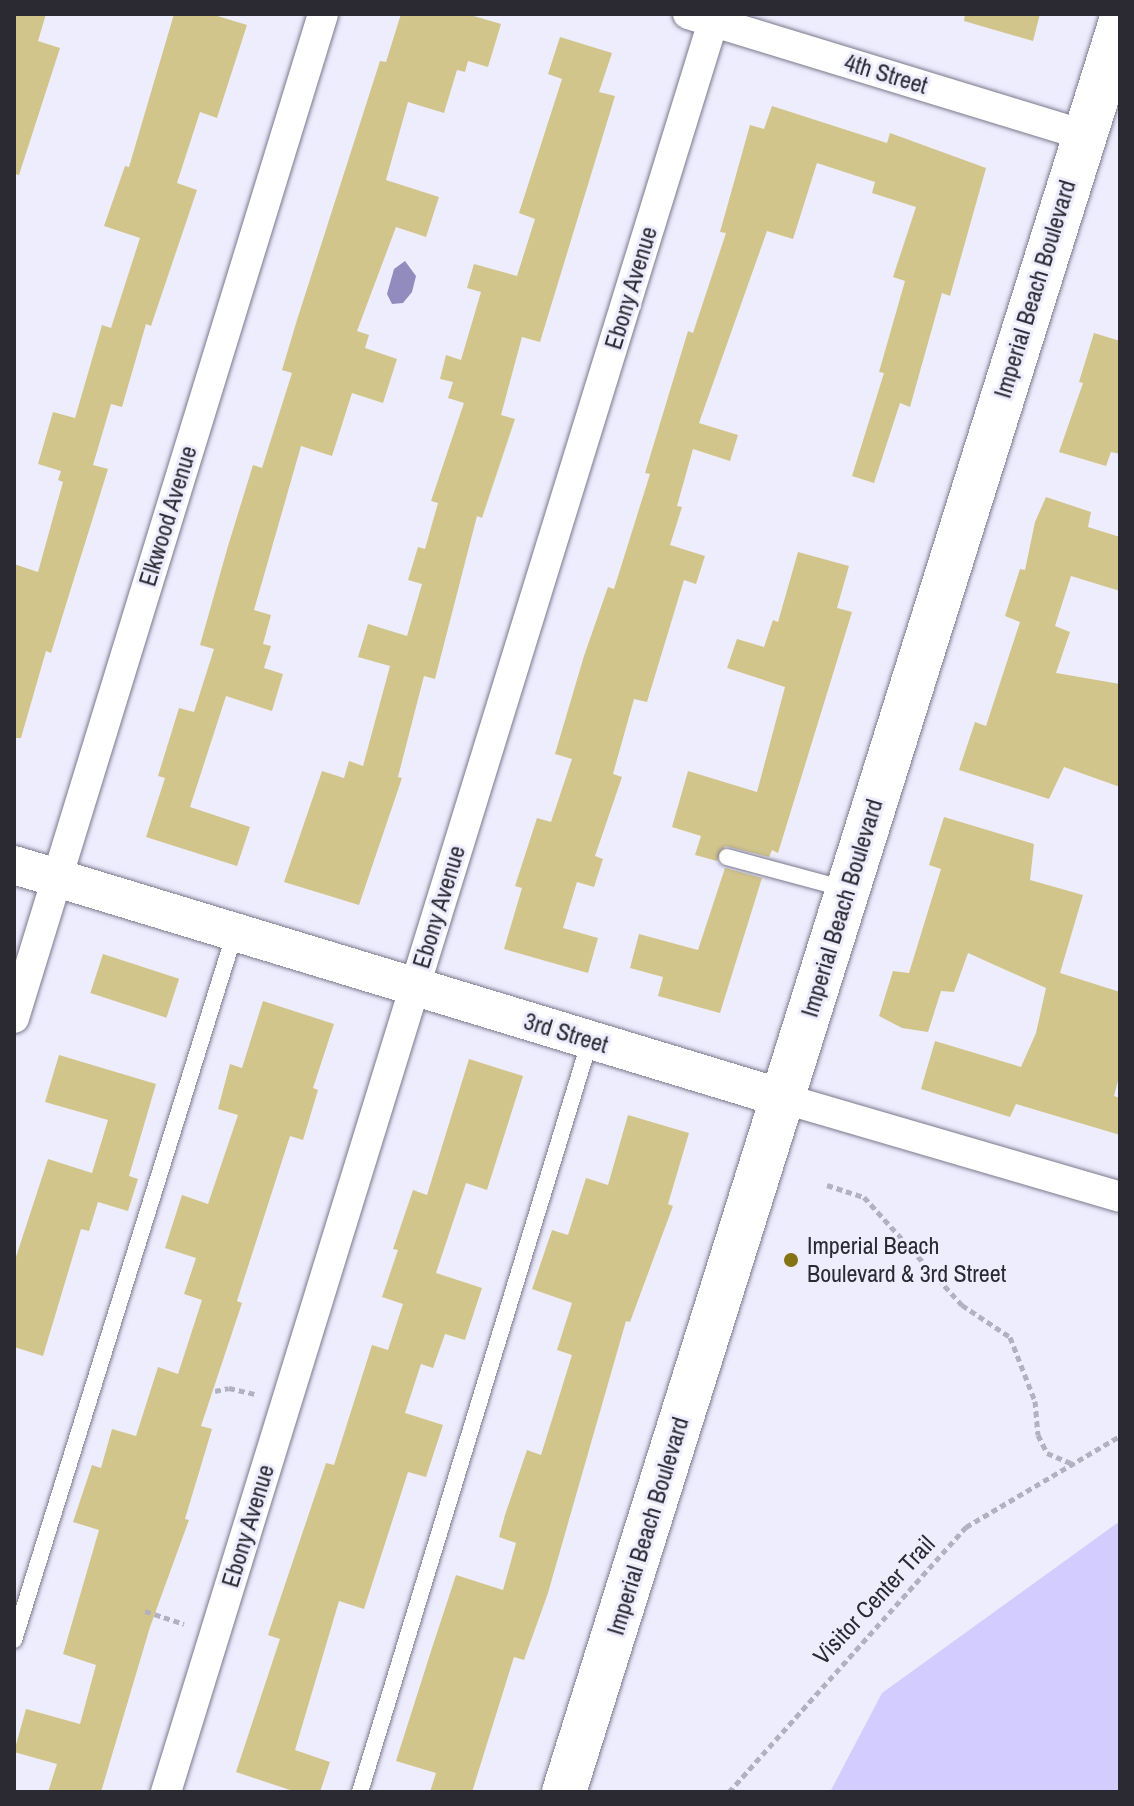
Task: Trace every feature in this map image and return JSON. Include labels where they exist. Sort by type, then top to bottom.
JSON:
[{"type":"main road","name":"Imperial Beach Boulevard","points":[[564,1792],[1120,24]]},
{"type":"street","name":"Elkwood Avenue","points":[[14,1018],[323,14]]},
{"type":"street","name":"4th Street","points":[[700,18],[1084,135]]},
{"type":"street","name":"Ebony Avenue","points":[[166,1792],[415,987],[700,18]]},
{"type":"street","name":"3rd Street","points":[[14,865],[1120,1197]]},
{"type":"lane","points":[[727,857],[847,890]]},
{"type":"lane","points":[[14,1640],[235,932]]},
{"type":"lane","points":[[360,1792],[590,1040]]},
{"type":"path","points":[[827,1185],[864,1197],[962,1305],[1010,1337],[1035,1401],[1038,1435],[1047,1453],[1072,1464]]},
{"type":"path","points":[[215,1391],[229,1388],[254,1394]]},
{"type":"path","name":"Visitor Center Trail","points":[[729,1792],[966,1527],[1120,1436]]},
{"type":"path","points":[[145,1611],[184,1624]]},
{"type":"shaded area","points":[[405,261],[416,276],[412,292],[403,303],[392,304],[387,294],[394,269]]},
{"type":"shaded area","points":[[1120,1521],[1120,1792],[830,1792],[882,1693]]},
{"type":"building","points":[[14,14],[46,14],[38,41],[60,48],[19,175],[14,174]]},
{"type":"building","points":[[174,14],[211,14],[247,25],[217,118],[200,112],[177,183],[197,190],[151,326],[146,324],[122,407],[111,404],[93,465],[108,469],[51,653],[46,651],[21,738],[14,738],[14,564],[38,572],[63,482],[58,480],[61,471],[38,464],[53,412],[75,418],[102,325],[111,328],[140,238],[104,226],[125,166],[129,167]]},
{"type":"building","points":[[401,14],[467,14],[501,24],[488,67],[468,61],[465,72],[457,70],[444,113],[408,102],[386,180],[439,197],[426,237],[396,227],[357,331],[369,335],[365,348],[397,359],[383,403],[352,393],[332,456],[301,446],[254,610],[271,615],[263,644],[271,646],[264,668],[283,674],[272,711],[226,696],[190,807],[250,827],[237,866],[146,837],[165,778],[158,776],[179,708],[194,712],[214,649],[200,645],[228,546],[253,465],[262,468],[292,373],[282,370],[297,320],[380,61],[386,62]]},
{"type":"building","points":[[965,14],[1040,14],[1033,41],[964,21]]},
{"type":"building","points":[[560,37],[612,53],[599,92],[615,96],[540,342],[522,337],[501,415],[515,419],[482,518],[477,516],[435,679],[424,676],[398,777],[402,778],[359,905],[284,882],[322,771],[344,778],[349,761],[363,766],[390,666],[358,657],[368,624],[407,636],[422,584],[408,580],[418,547],[425,549],[438,503],[431,501],[464,403],[448,398],[453,382],[440,379],[446,355],[461,360],[481,292],[467,288],[474,264],[517,276],[535,219],[519,213],[562,79],[548,74]]},
{"type":"building","points":[[772,106],[887,143],[890,133],[986,168],[950,296],[942,293],[910,407],[900,403],[874,483],[852,476],[884,373],[879,372],[905,281],[893,277],[916,207],[872,193],[875,182],[817,163],[793,239],[767,231],[699,423],[738,435],[730,461],[693,449],[677,506],[682,507],[670,545],[705,556],[696,584],[684,580],[647,702],[634,699],[613,774],[622,777],[595,856],[603,859],[594,887],[577,882],[563,928],[598,938],[588,973],[504,949],[522,888],[515,886],[537,818],[551,822],[572,759],[555,754],[608,587],[614,589],[650,474],[645,473],[688,331],[693,333],[726,233],[720,232],[750,125],[764,129]]},
{"type":"building","points":[[1094,333],[1120,341],[1120,454],[1111,452],[1106,466],[1059,452],[1083,383],[1079,382]]},
{"type":"building","points":[[1046,497],[1091,512],[1088,527],[1120,537],[1120,591],[1071,576],[1055,626],[1070,632],[1056,673],[1120,684],[1120,787],[1064,767],[1049,799],[959,770],[975,722],[986,726],[1020,622],[1005,616],[1020,569],[1025,570],[1035,522]]},
{"type":"building","points":[[798,552],[849,566],[837,608],[852,612],[778,853],[772,850],[769,857],[725,846],[717,861],[695,855],[701,836],[672,827],[688,771],[757,792],[785,687],[727,668],[737,639],[764,647],[773,620],[778,622]]},
{"type":"building","points":[[944,817],[1034,844],[1030,880],[1083,895],[1060,973],[1120,992],[1120,1073],[1114,1096],[1120,1098],[1120,1135],[1016,1104],[1010,1117],[921,1089],[935,1041],[1021,1067],[1036,1033],[1046,988],[968,953],[954,992],[941,991],[928,1032],[902,1028],[879,1016],[893,971],[909,973],[941,869],[929,865]]},
{"type":"building","points":[[725,868],[762,878],[720,1013],[658,996],[663,977],[630,968],[639,934],[698,950]]},
{"type":"building","points":[[103,954],[179,979],[166,1018],[90,993]]},
{"type":"building","points":[[263,1001],[334,1024],[313,1088],[318,1090],[303,1140],[290,1136],[237,1301],[242,1303],[201,1426],[212,1429],[185,1519],[189,1520],[150,1627],[101,1792],[48,1792],[57,1764],[14,1752],[26,1709],[80,1724],[96,1665],[63,1654],[99,1530],[73,1522],[92,1465],[101,1468],[112,1429],[136,1436],[158,1367],[178,1374],[202,1300],[184,1294],[196,1258],[165,1248],[182,1195],[208,1204],[238,1115],[218,1109],[230,1064],[242,1068]]},
{"type":"building","points":[[59,1055],[156,1084],[129,1176],[138,1179],[128,1211],[98,1202],[89,1231],[81,1229],[43,1356],[14,1347],[14,1263],[48,1159],[92,1173],[108,1120],[45,1102]]},
{"type":"building","points":[[469,1059],[523,1076],[487,1190],[466,1183],[436,1273],[482,1288],[465,1340],[445,1334],[433,1368],[421,1364],[405,1413],[443,1425],[426,1477],[408,1472],[364,1609],[339,1601],[295,1750],[330,1762],[320,1792],[296,1792],[236,1772],[280,1639],[268,1635],[326,1463],[334,1465],[372,1345],[388,1350],[403,1304],[382,1297],[398,1250],[393,1249],[413,1190],[427,1195]]},
{"type":"building","points":[[628,1115],[689,1133],[668,1204],[673,1206],[630,1322],[626,1321],[548,1593],[524,1660],[514,1657],[472,1792],[430,1792],[436,1773],[396,1761],[432,1648],[456,1575],[503,1590],[516,1543],[499,1537],[505,1515],[527,1450],[541,1455],[572,1355],[557,1350],[572,1303],[532,1289],[552,1230],[568,1235],[586,1178],[608,1185]]},
{"type":"place","name":"Imperial Beach Boulevard & 3rd Street","points":[[791,1260]]}]
